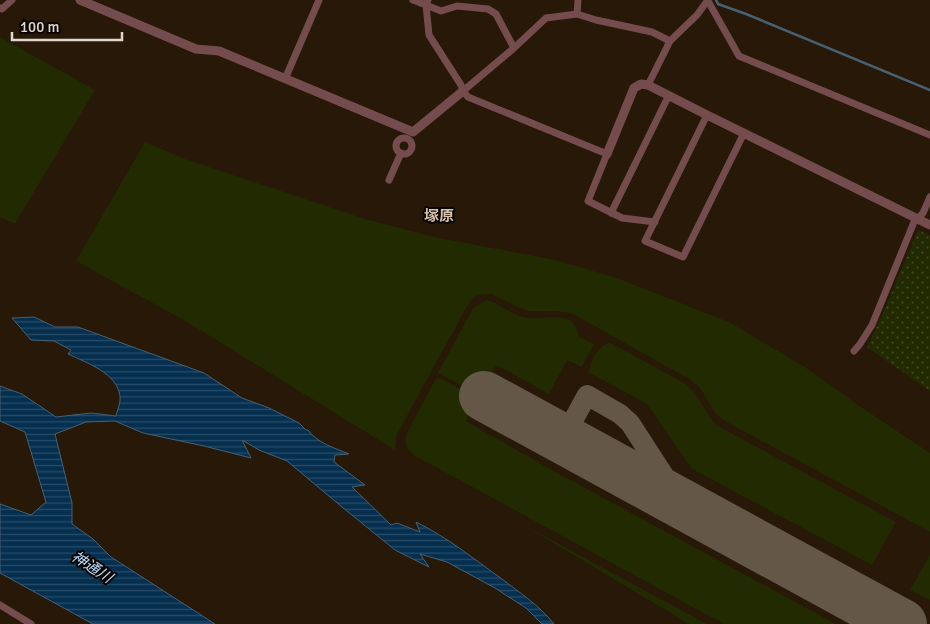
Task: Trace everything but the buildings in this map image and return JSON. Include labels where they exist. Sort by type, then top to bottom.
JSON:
[{"type":"street","points":[[0,8],[2,9],[12,0]]},
{"type":"street","points":[[80,0],[196,48],[219,51],[409,135]]},
{"type":"street","points":[[285,79],[319,0]]},
{"type":"street","points":[[413,0],[427,2],[441,11],[457,6],[488,9],[496,14],[514,48]]},
{"type":"street","points":[[577,14],[578,0]]},
{"type":"street","points":[[648,85],[670,41],[697,15],[708,1],[740,56],[930,135]]},
{"type":"street","points":[[427,2],[429,35],[468,97],[607,154]]},
{"type":"street","points":[[389,180],[401,153],[396,148],[397,142],[413,132],[463,91],[546,18],[577,14],[652,32],[670,41]]},
{"type":"street","points":[[654,222],[622,218],[588,201],[634,88],[641,84],[648,85],[930,225]]},
{"type":"street","points":[[611,213],[669,96]]},
{"type":"street","points":[[707,115],[645,240],[683,257],[744,133]]},
{"type":"street","points":[[854,351],[872,325],[914,222],[924,213],[930,197]]},
{"type":"street","points":[[0,606],[31,624]]},
{"type":"green space","points":[[0,37],[95,90],[15,224],[0,217]]},
{"type":"green space","points":[[145,142],[185,159],[362,218],[434,237],[556,260],[617,278],[729,322],[805,367],[930,453],[930,532],[723,420],[716,414],[700,388],[691,380],[571,313],[529,311],[492,294],[478,295],[470,301],[397,434],[395,450],[187,322],[76,261]]},
{"type":"green space","points":[[918,230],[930,235],[930,391],[867,347]]},
{"type":"green space","points":[[487,300],[523,317],[558,317],[571,321],[576,327],[579,337],[594,344],[582,367],[567,360],[549,394],[496,365],[480,395],[438,373],[473,308]]},
{"type":"green space","points":[[608,343],[684,383],[695,393],[716,425],[896,522],[872,565],[692,469],[647,404],[588,372],[597,351]]},
{"type":"green space","points":[[436,378],[442,379],[478,399],[466,421],[541,464],[836,624],[724,624],[417,457],[407,447],[407,433]]},
{"type":"green space","points":[[520,523],[707,624],[689,624]]},
{"type":"green space","points":[[930,554],[930,600],[910,590]]},
{"type":"water","name":"神通川","points":[[34,317],[55,327],[78,327],[204,373],[242,398],[269,408],[299,423],[321,442],[349,454],[335,455],[334,462],[365,485],[352,487],[391,525],[397,523],[420,532],[416,522],[439,534],[523,595],[554,624],[542,624],[526,608],[495,588],[447,562],[420,554],[429,567],[395,550],[287,461],[259,450],[242,440],[251,458],[143,433],[115,421],[86,422],[55,434],[72,503],[72,524],[93,539],[111,557],[215,624],[93,624],[0,573],[0,504],[31,515],[46,502],[25,432],[0,421],[0,386],[22,394],[56,417],[91,413],[116,416],[120,401],[118,388],[107,375],[92,365],[68,354],[71,350],[54,341],[31,340],[12,318]]},
{"type":"waterway","points":[[716,0],[718,4],[930,90]]},
{"type":"taxiway","points":[[563,439],[587,395],[620,414],[630,423],[683,505]]},
{"type":"runway","points":[[484,396],[902,624]]},
{"type":"district","name":"塚原","points":[[439,216]]}]
